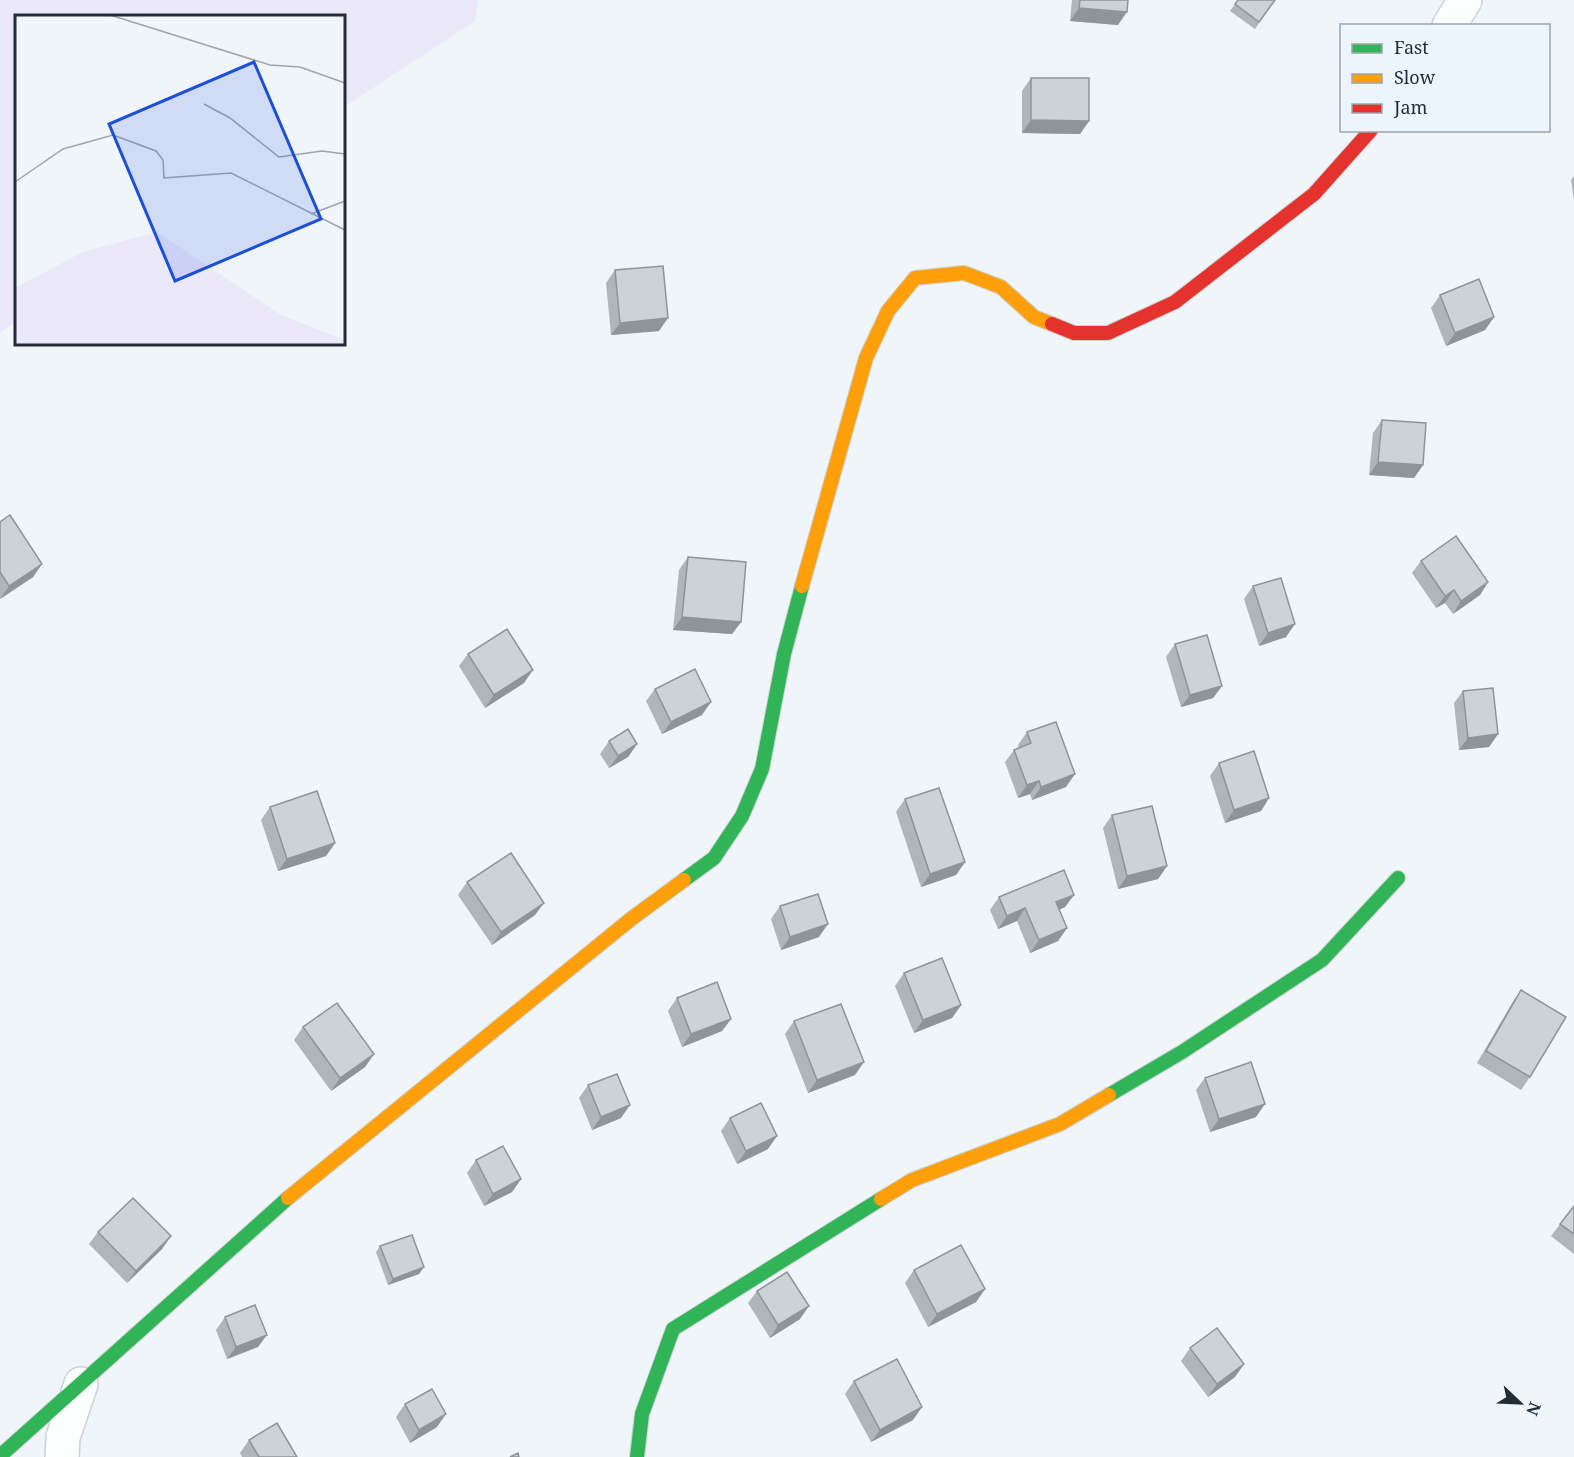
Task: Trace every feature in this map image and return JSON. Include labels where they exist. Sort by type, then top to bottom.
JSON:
[{"type":"street","points":[[1450,24],[1464,0]]},
{"type":"street","points":[[0,1456],[275,1209],[631,919],[714,858],[742,816],[762,769],[784,654],[866,358],[888,311],[915,278],[964,273],[1001,287],[1034,317],[1074,333],[1108,333],[1175,302],[1314,194],[1369,132]]},
{"type":"street","points":[[637,1457],[642,1414],[673,1329],[912,1180],[1060,1124],[1182,1052],[1322,960],[1398,878]]},
{"type":"street","points":[[62,1457],[63,1437],[81,1384]]},
{"type":"shaded area","points":[[0,0],[478,0],[475,21],[345,106],[345,15],[15,15],[15,323],[0,333]]},
{"type":"building","points":[[1080,0],[1128,0],[1127,12],[1079,8]]},
{"type":"building","points":[[1238,0],[1275,0],[1259,22],[1235,4]]},
{"type":"building","points":[[1031,78],[1089,78],[1089,121],[1031,120]]},
{"type":"building","points":[[663,266],[668,318],[620,323],[615,270]]},
{"type":"building","points":[[1479,279],[1494,317],[1455,333],[1440,295]]},
{"type":"building","points":[[1382,420],[1426,423],[1423,465],[1378,462]]},
{"type":"building","points":[[10,515],[42,564],[9,586],[0,572],[0,522]]},
{"type":"building","points":[[1456,536],[1488,582],[1461,601],[1454,590],[1445,596],[1421,561]]},
{"type":"building","points":[[688,557],[746,562],[741,622],[682,617]]},
{"type":"building","points":[[1281,578],[1295,624],[1268,633],[1253,586]]},
{"type":"building","points":[[507,629],[533,670],[494,695],[468,654]]},
{"type":"building","points":[[1207,635],[1222,686],[1190,695],[1175,644]]},
{"type":"building","points":[[695,669],[711,702],[671,722],[655,689]]},
{"type":"building","points":[[1493,688],[1498,734],[1468,738],[1463,691]]},
{"type":"building","points":[[1056,722],[1075,774],[1041,787],[1039,781],[1027,785],[1014,750],[1031,743],[1027,732]]},
{"type":"building","points":[[628,729],[637,744],[618,756],[609,741]]},
{"type":"building","points":[[1254,751],[1269,798],[1234,810],[1219,763]]},
{"type":"building","points":[[939,788],[965,862],[930,874],[905,799]]},
{"type":"building","points":[[317,791],[335,843],[287,859],[270,807]]},
{"type":"building","points":[[1152,806],[1167,866],[1127,876],[1112,815]]},
{"type":"building","points":[[511,853],[544,903],[501,932],[467,882]]},
{"type":"building","points":[[1064,870],[1074,895],[1056,902],[1067,928],[1039,940],[1025,908],[1007,916],[999,897]]},
{"type":"building","points":[[818,894],[828,924],[790,937],[780,906]]},
{"type":"building","points":[[942,958],[961,1005],[923,1020],[904,973]]},
{"type":"building","points":[[717,982],[731,1019],[691,1034],[677,998]]},
{"type":"building","points":[[1521,990],[1566,1017],[1530,1077],[1486,1051]]},
{"type":"building","points":[[337,1003],[374,1054],[340,1078],[303,1027]]},
{"type":"building","points":[[841,1004],[864,1062],[817,1080],[794,1021]]},
{"type":"building","points":[[1251,1062],[1265,1104],[1219,1119],[1205,1078]]},
{"type":"building","points":[[617,1074],[630,1105],[601,1117],[588,1085]]},
{"type":"building","points":[[761,1103],[777,1136],[746,1151],[730,1118]]},
{"type":"building","points":[[503,1146],[521,1179],[493,1194],[476,1160]]},
{"type":"building","points":[[133,1198],[171,1236],[136,1271],[98,1232]]},
{"type":"building","points":[[1574,1206],[1574,1234],[1560,1224]]},
{"type":"building","points":[[412,1235],[424,1267],[393,1279],[380,1246]]},
{"type":"building","points":[[961,1245],[985,1289],[937,1314],[914,1270]]},
{"type":"building","points":[[787,1272],[809,1306],[778,1325],[757,1291]]},
{"type":"building","points":[[255,1305],[267,1335],[236,1347],[225,1317]]},
{"type":"building","points":[[1217,1328],[1244,1364],[1217,1384],[1190,1348]]},
{"type":"building","points":[[897,1359],[922,1407],[880,1430],[854,1381]]},
{"type":"building","points":[[432,1389],[446,1414],[419,1430],[405,1404]]},
{"type":"building","points":[[277,1423],[297,1457],[259,1457],[249,1440]]},
{"type":"traffic: fast","points":[[684,880],[714,858],[742,816],[762,769],[784,654],[802,586]]},
{"type":"traffic: fast","points":[[1109,1095],[1182,1052],[1322,960],[1398,878]]},
{"type":"traffic: fast","points":[[0,1456],[288,1198]]},
{"type":"traffic: fast","points":[[637,1457],[642,1414],[673,1329],[881,1199]]},
{"type":"traffic: slow","points":[[802,586],[866,358],[888,311],[915,278],[964,273],[1001,287],[1034,317],[1052,324]]},
{"type":"traffic: slow","points":[[288,1198],[631,919],[684,880]]},
{"type":"traffic: slow","points":[[881,1199],[912,1180],[1060,1124],[1109,1095]]},
{"type":"traffic: jam","points":[[1052,324],[1074,333],[1108,333],[1175,302],[1314,194],[1369,132]]}]
